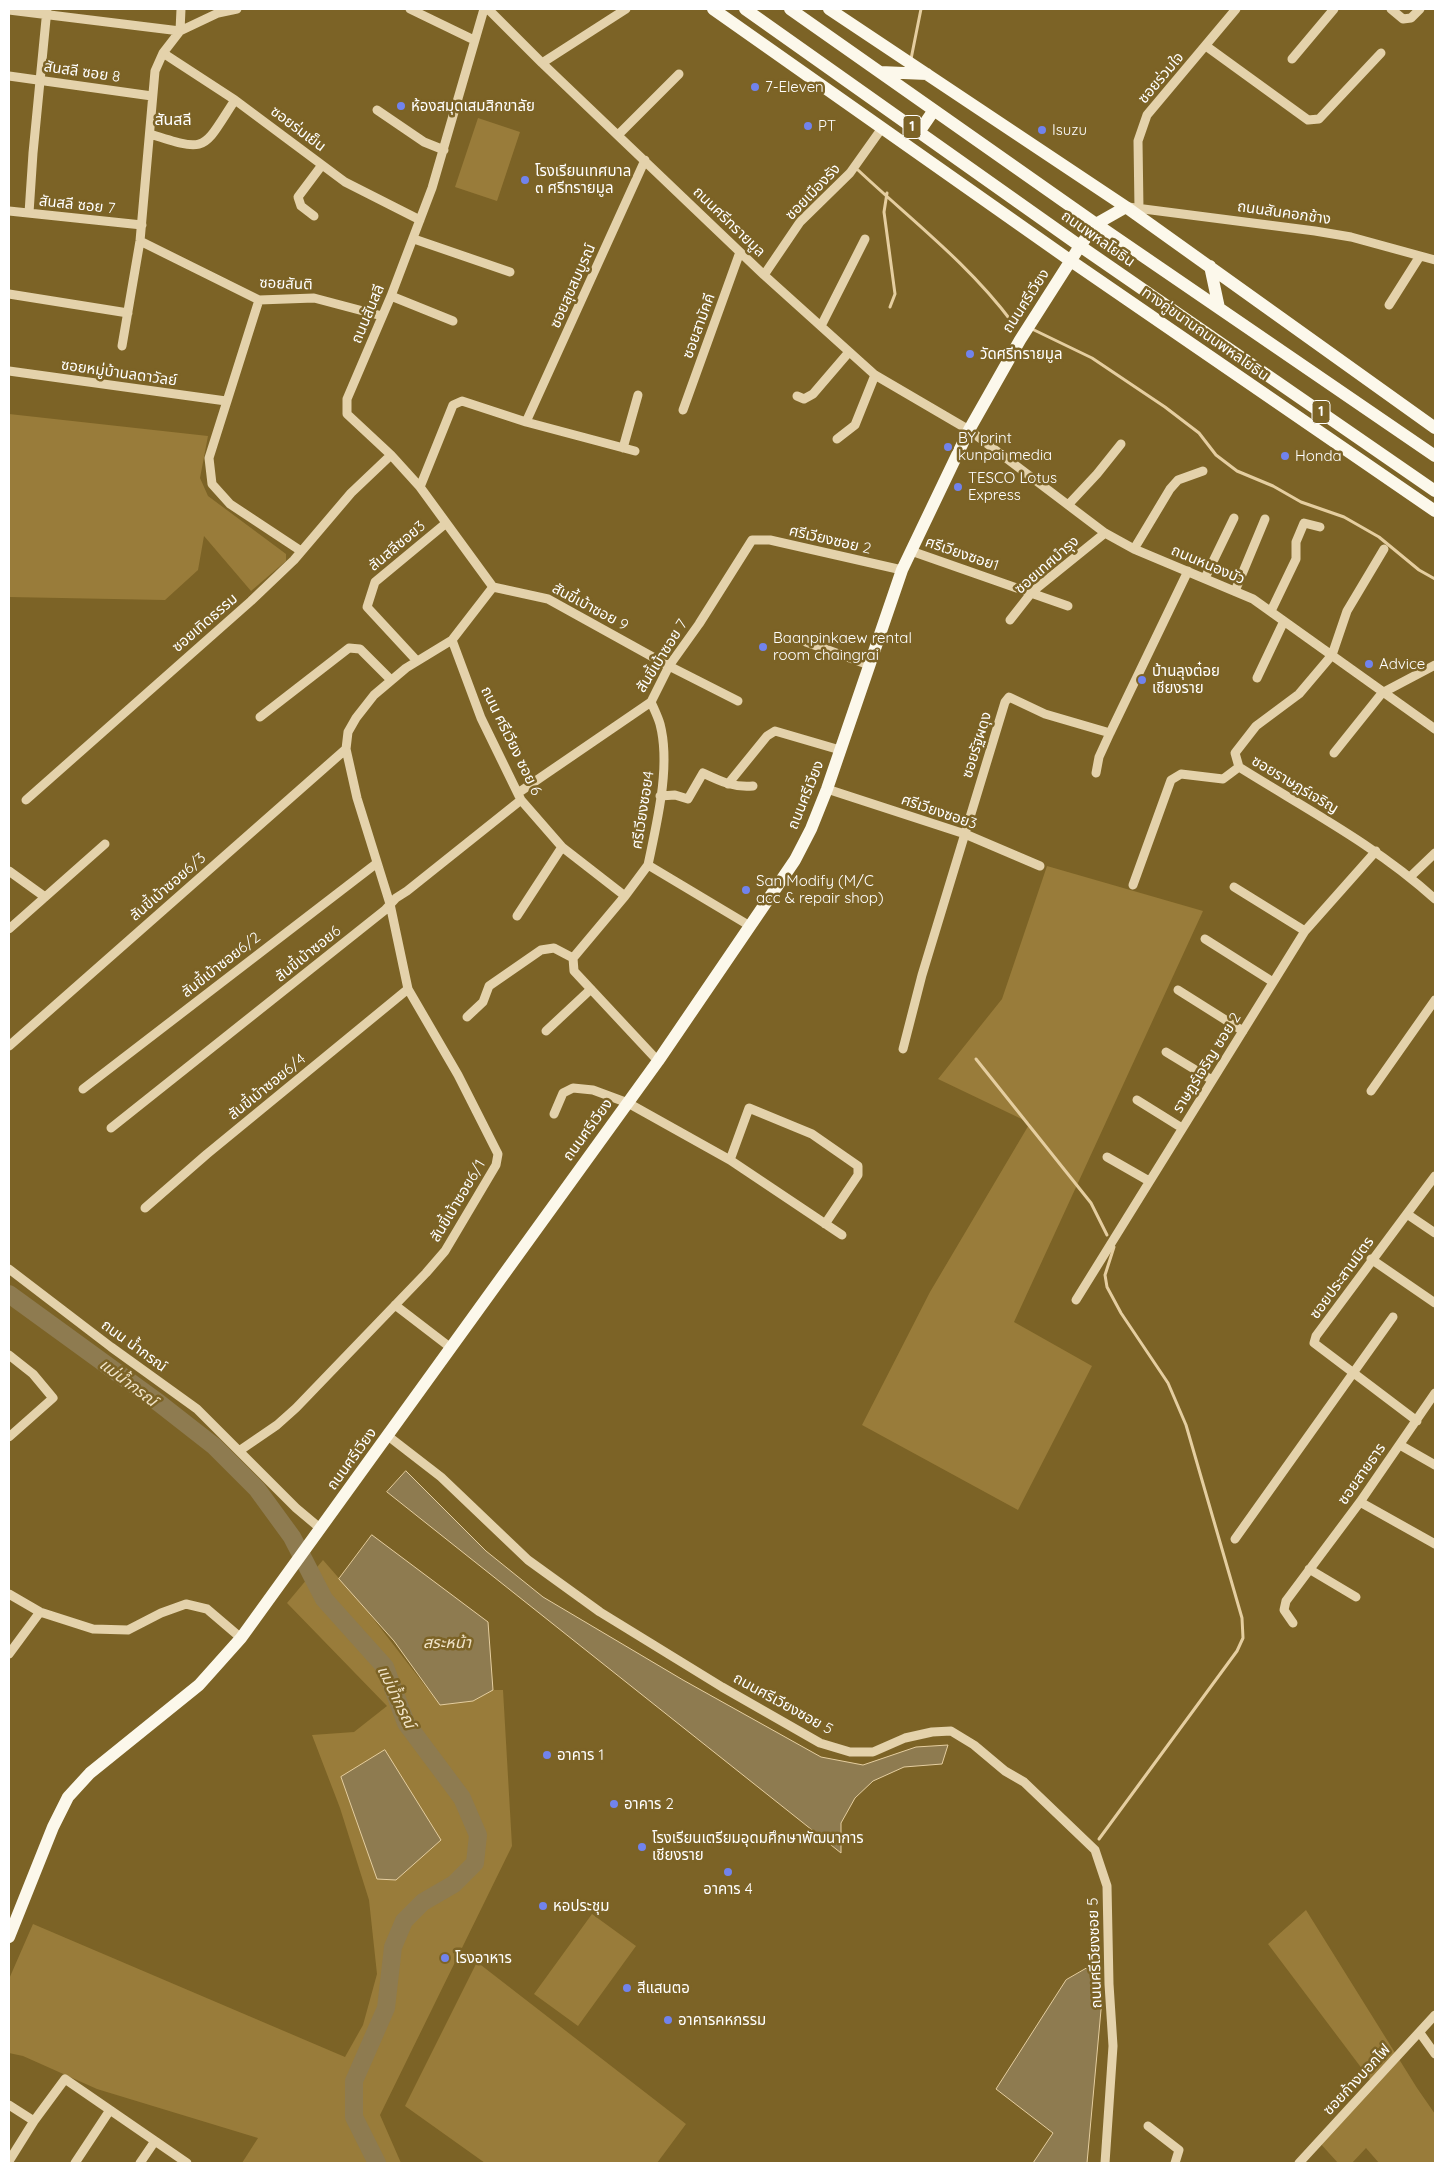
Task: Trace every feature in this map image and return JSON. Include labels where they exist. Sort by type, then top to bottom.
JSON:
[{"type":"main road","name":"ทางคู่ขนานถนนพหลโยธิน","points":[[713,9],[1071,261],[1435,510]]},
{"type":"main road","name":"ถนนพหลโยธิน","points":[[745,9],[1080,246],[1435,491]]},
{"type":"main road","name":"ถนนพหลโยธิน","points":[[790,9],[1096,224],[1435,456]]},
{"type":"main road","points":[[829,9],[1133,208],[1210,266],[1435,428]]},
{"type":"main road","points":[[778,55],[818,60]]},
{"type":"main road","points":[[880,72],[929,74]]},
{"type":"main road","points":[[919,132],[934,110]]},
{"type":"main road","points":[[1096,224],[1133,208]]},
{"type":"main road","name":"ถนนศรีเวียง","points":[[9,1937],[53,1827],[68,1797],[90,1773],[199,1685],[241,1638],[658,1061],[795,860],[811,829],[827,789],[910,551],[969,430],[1020,340],[1096,224]]},
{"type":"main road","points":[[1210,266],[1219,308]]},
{"type":"main road","points":[[1206,333],[1232,372]]},
{"type":"street","points":[[180,31],[181,9]]},
{"type":"street","points":[[122,346],[142,225],[155,71],[163,54],[180,31],[218,13],[237,9]]},
{"type":"street","points":[[410,9],[474,40]]},
{"type":"street","name":"ถนนสันสลี","points":[[486,9],[474,40],[444,150],[414,239],[347,400],[347,414],[391,455],[420,487],[445,524],[493,587]]},
{"type":"street","name":"ถนนศรีทรายมูล","points":[[486,9],[764,275],[875,375],[969,430]]},
{"type":"street","points":[[542,63],[626,9]]},
{"type":"street","name":"ซอยร่วมใจ","points":[[1133,208],[1138,141],[1147,115],[1236,9]]},
{"type":"street","points":[[1292,59],[1334,9]]},
{"type":"street","points":[[1391,9],[1403,19],[1410,18],[1420,9]]},
{"type":"street","points":[[9,10],[47,12],[180,31]]},
{"type":"street","points":[[29,213],[39,80],[47,12]]},
{"type":"street","points":[[1206,46],[1308,120],[1319,119],[1381,53]]},
{"type":"street","name":"ซอยร่มเย็น","points":[[163,54],[235,100],[346,182],[420,220]]},
{"type":"street","points":[[618,135],[678,74]]},
{"type":"street","name":"สันสลี ซอย 8","points":[[9,76],[152,96]]},
{"type":"street","points":[[150,134],[185,146],[201,145],[210,138],[235,100]]},
{"type":"street","points":[[377,110],[424,142],[444,150]]},
{"type":"street","name":"ซอยเมืองรัง","points":[[764,275],[800,222],[850,173],[882,128]]},
{"type":"street","name":"ซอยสุขสมบูรณ์","points":[[526,422],[644,160]]},
{"type":"street","points":[[314,216],[301,206],[298,197],[322,165]]},
{"type":"street","name":"ถนนสันคอกช้าง","points":[[1133,208],[1351,237],[1435,260]]},
{"type":"street","name":"สันสลี ซอย 7","points":[[9,211],[142,225]]},
{"type":"street","points":[[414,239],[510,272]]},
{"type":"street","points":[[821,326],[865,239]]},
{"type":"street","name":"ซอยสันติ","points":[[140,241],[260,300],[314,298],[382,316]]},
{"type":"street","name":"ซอยสามัคคี","points":[[683,410],[740,252]]},
{"type":"street","points":[[1389,305],[1420,256]]},
{"type":"street","points":[[9,294],[128,313]]},
{"type":"street","points":[[391,296],[453,321]]},
{"type":"street","points":[[260,300],[209,458],[212,484],[230,504],[301,551]]},
{"type":"street","points":[[797,396],[804,399],[814,394],[849,352]]},
{"type":"street","name":"ซอยหมู่บ้านลดาวัลย์","points":[[9,371],[226,401]]},
{"type":"street","points":[[837,439],[855,425],[875,375]]},
{"type":"street","points":[[623,448],[638,395]]},
{"type":"street","points":[[420,487],[453,405],[462,400],[526,422],[635,451]]},
{"type":"street","name":"ถนนหนองบัว","points":[[969,430],[1105,533],[1134,548],[1234,590],[1271,611],[1382,693],[1435,729]]},
{"type":"street","points":[[1068,505],[1097,474],[1121,444]]},
{"type":"street","name":"ซอยเทิดธรรม","points":[[26,800],[251,601],[301,551],[350,493],[391,455]]},
{"type":"street","points":[[1134,548],[1174,484],[1178,480],[1203,472]]},
{"type":"street","points":[[1205,578],[1234,518]]},
{"type":"street","points":[[1234,590],[1266,519]]},
{"type":"street","points":[[1271,611],[1296,559],[1296,542],[1304,523],[1320,527]]},
{"type":"street","name":"สันสลีซอย3","points":[[417,661],[367,607],[375,582],[445,524]]},
{"type":"street","name":"ซอยเทศบำรุง","points":[[1010,620],[1032,592],[1105,533]]},
{"type":"street","name":"ศรีเวียงซอย 2","points":[[752,540],[770,540],[902,570]]},
{"type":"street","name":"สันขี้เบ้าซอย 7","points":[[520,796],[651,702],[669,666],[752,540]]},
{"type":"street","points":[[1332,655],[1347,611],[1384,549]]},
{"type":"street","name":"ศรีเวียงซอย1","points":[[910,551],[1068,606]]},
{"type":"street","points":[[1096,773],[1099,757],[1188,571]]},
{"type":"street","points":[[346,749],[348,732],[356,718],[374,696],[391,680],[417,661],[452,640],[493,587]]},
{"type":"street","name":"สันขี้เบ้าซอย 9","points":[[493,587],[548,599],[669,666],[738,701]]},
{"type":"street","points":[[1257,678],[1284,621]]},
{"type":"street","name":"ถนน ศรีเวียง ซอย 6","points":[[452,640],[481,718],[520,796],[562,847],[625,896]]},
{"type":"street","points":[[806,642],[869,665]]},
{"type":"street","points":[[260,717],[349,648],[360,650],[391,680]]},
{"type":"street","name":"ซอยราษฎร์เจริญ","points":[[1332,655],[1299,694],[1256,726],[1235,753],[1239,767],[1376,851],[1435,899]]},
{"type":"street","points":[[1334,753],[1382,693],[1435,665]]},
{"type":"street","name":"ซอยรัฐผดุง","points":[[903,1049],[922,975],[1005,702],[1010,697],[1045,714],[1110,733]]},
{"type":"street","name":"ศรีเวียงซอย4","points":[[651,702],[660,724],[664,763],[648,865],[750,926]]},
{"type":"street","points":[[728,784],[766,736],[774,731],[840,750]]},
{"type":"street","name":"สันขี้เบ้าซอย6/1","points":[[240,1451],[277,1425],[395,1305],[446,1250],[496,1165],[498,1154],[458,1076],[408,989],[390,904],[357,798],[346,749]]},
{"type":"street","name":"สันขี้เบ้าซอย6/3","points":[[9,1046],[346,749]]},
{"type":"street","points":[[1133,884],[1171,780],[1182,774],[1222,779],[1239,767]]},
{"type":"street","points":[[660,796],[674,795],[688,799],[703,772],[728,784],[741,787],[753,786]]},
{"type":"street","name":"ศรีเวียงซอย3","points":[[827,789],[965,834],[1040,866]]},
{"type":"street","name":"สันขี้เบ้าซอย6","points":[[111,1128],[390,904],[520,796]]},
{"type":"street","points":[[9,929],[105,844]]},
{"type":"street","points":[[517,916],[562,847]]},
{"type":"street","name":"ราษฎร์เจริญ ซอย 2","points":[[1076,1300],[1305,932],[1376,851]]},
{"type":"street","points":[[1410,877],[1435,854]]},
{"type":"street","name":"สันขี้เบ้าซอย6/2","points":[[83,1089],[377,863]]},
{"type":"street","points":[[648,865],[625,896],[573,958],[574,971],[658,1061]]},
{"type":"street","points":[[9,871],[45,896]]},
{"type":"street","points":[[1234,887],[1305,932]]},
{"type":"street","points":[[1204,939],[1273,982]]},
{"type":"street","points":[[467,1017],[484,1002],[489,986],[541,950],[554,948],[573,958]]},
{"type":"street","name":"สันขี้เบ้าซอย6/4","points":[[144,1208],[408,989]]},
{"type":"street","points":[[546,1031],[591,989]]},
{"type":"street","points":[[1178,990],[1243,1031]]},
{"type":"street","points":[[1371,1091],[1435,1000]]},
{"type":"street","points":[[1166,1052],[1212,1080]]},
{"type":"street","points":[[554,1114],[563,1093],[572,1088],[593,1090],[628,1103],[730,1160],[842,1235]]},
{"type":"street","points":[[1137,1100],[1182,1128]]},
{"type":"street","points":[[730,1160],[749,1108],[812,1134],[858,1166],[858,1175],[825,1224]]},
{"type":"street","points":[[1107,1157],[1149,1180]]},
{"type":"street","name":"ซอยประสานมิตร","points":[[1417,1420],[1314,1343],[1316,1336],[1371,1259],[1435,1176]]},
{"type":"street","points":[[1407,1214],[1435,1233]]},
{"type":"street","points":[[1371,1259],[1435,1304]]},
{"type":"street","name":"ถนน น้ำกรณ์","points":[[9,1268],[111,1347],[197,1409],[296,1508],[321,1529]]},
{"type":"street","points":[[395,1305],[451,1348]]},
{"type":"street","points":[[1235,1539],[1393,1317]]},
{"type":"street","points":[[9,1355],[33,1374],[53,1398],[9,1437]]},
{"type":"street","name":"ซอยสายธาร","points":[[1293,1623],[1284,1610],[1286,1600],[1360,1502],[1435,1393]]},
{"type":"street","name":"ถนนศรีเวียงซอย 5","points":[[388,1436],[441,1476],[528,1560],[600,1612],[730,1691],[820,1743],[850,1752],[873,1752],[906,1738],[932,1732],[951,1731],[974,1745],[1005,1770],[1024,1782],[1095,1850],[1107,1886],[1109,1984],[1113,2046],[1105,2163]]},
{"type":"street","points":[[1400,1444],[1435,1465]]},
{"type":"street","points":[[1360,1502],[1435,1544]]},
{"type":"street","points":[[1309,1569],[1356,1597]]},
{"type":"street","points":[[9,1594],[40,1612],[93,1629],[128,1630],[161,1613],[186,1604],[207,1609],[241,1638]]},
{"type":"street","points":[[9,1654],[40,1612]]},
{"type":"street","name":"ซอยก้างบอกไฟ","points":[[1299,2163],[1435,2015]]},
{"type":"street","points":[[1420,2033],[1435,2054]]},
{"type":"street","points":[[9,2161],[34,2121],[65,2079],[187,2163]]},
{"type":"street","points":[[9,2105],[34,2121]]},
{"type":"street","points":[[75,2163],[110,2110]]},
{"type":"street","points":[[1148,2126],[1179,2150],[1175,2163]]},
{"type":"street","points":[[140,2163],[155,2141]]},
{"type":"shaded area","points":[[478,118],[520,132],[497,201],[455,187]]},
{"type":"shaded area","points":[[9,414],[208,436],[200,478],[208,496],[286,554],[286,561],[251,591],[204,536],[198,570],[165,600],[9,597]]},
{"type":"shaded area","points":[[1047,866],[1203,911],[1014,1322],[1092,1366],[1018,1510],[862,1425],[930,1292],[1030,1123],[938,1079],[1002,999]]},
{"type":"shaded area","points":[[323,1560],[365,1608],[440,1705],[473,1701],[493,1690],[503,1690],[512,1846],[380,2115],[401,2163],[242,2163],[258,2138],[97,2089],[23,2056],[9,2053],[9,1979],[33,1924],[345,2057],[363,2025],[377,1974],[369,1900],[340,1808],[312,1735],[354,1732],[387,1706],[287,1603]]},
{"type":"shaded area","points":[[1306,1910],[1435,2114],[1435,2163],[1379,2163],[1366,2148],[1352,2163],[1338,2163],[1319,2142],[1372,2082],[1268,1944]]},
{"type":"shaded area","points":[[592,1914],[636,1946],[578,2026],[534,1994]]},
{"type":"shaded area","points":[[477,1962],[686,2124],[657,2163],[485,2163],[405,2106]]},
{"type":"water","points":[[406,1471],[486,1551],[543,1597],[683,1680],[821,1757],[863,1765],[916,1747],[948,1745],[942,1764],[904,1767],[873,1781],[855,1798],[841,1823],[841,1853],[387,1492]]},
{"type":"water","name":"สระหน้า","points":[[372,1535],[488,1622],[493,1690],[473,1701],[440,1705],[394,1641],[339,1579]]},
{"type":"water","points":[[385,1750],[441,1840],[396,1880],[377,1879],[341,1777]]},
{"type":"water","points":[[1089,1967],[1102,1999],[1087,2163],[1033,2163],[1053,2133],[996,2089],[1066,1980]]},
{"type":"waterway","points":[[911,59],[921,9]]},
{"type":"waterway","points":[[858,170],[958,261],[1012,322],[1016,323]]},
{"type":"waterway","points":[[887,193],[884,212],[895,294],[890,307]]},
{"type":"waterway","points":[[1032,329],[1092,358],[1165,407],[1199,433],[1216,455],[1237,471],[1273,486],[1301,502],[1344,517],[1379,537],[1419,570],[1435,579]]},
{"type":"waterway","points":[[976,1059],[1091,1203],[1107,1235]]},
{"type":"waterway","points":[[1099,1839],[1237,1651],[1243,1638],[1242,1618],[1186,1425],[1168,1383],[1121,1313],[1107,1287],[1105,1275],[1114,1247]]},
{"type":"waterway","name":"แม่น้ำกรณ์","points":[[9,1294],[159,1403],[214,1446],[257,1489],[292,1537],[324,1599],[385,1667],[406,1723],[462,1798],[478,1835],[475,1863],[454,1884],[423,1902],[404,1921],[393,1947],[386,2008],[354,2081],[354,2117],[377,2163]]},
{"type":"place","name":"7-Eleven","points":[[755,87]]},
{"type":"place","name":"ห้องสมุดเสมสิกขาลัย","points":[[401,106]]},
{"type":"place","name":"PT","points":[[808,126]]},
{"type":"place","name":"Isuzu","points":[[1042,130]]},
{"type":"place","name":"โรงเรียนเทศบาล ๓ ศรีทรายมูล","points":[[525,180]]},
{"type":"place","name":"วัดศรีทรายมูล","points":[[970,354]]},
{"type":"place","name":"BY print kunpai media","points":[[948,447]]},
{"type":"place","name":"Honda","points":[[1285,456]]},
{"type":"place","name":"TESCO Lotus Express","points":[[958,487]]},
{"type":"place","name":"Baanpinkaew rental room chaingrai","points":[[763,647]]},
{"type":"place","name":"Advice","points":[[1369,664]]},
{"type":"place","name":"บ้านลุงต๋อย เชียงราย","points":[[1142,680]]},
{"type":"place","name":"San Modify (M/C acc & repair shop)","points":[[746,890]]},
{"type":"place","name":"อาคาร 1","points":[[547,1755]]},
{"type":"place","name":"อาคาร 2","points":[[614,1804]]},
{"type":"place","name":"โรงเรียนเตรียมอุดมศึกษาพัฒนาการ เชียงราย","points":[[642,1847]]},
{"type":"place","name":"อาคาร 4","points":[[728,1872]]},
{"type":"place","name":"หอประชุม","points":[[543,1906]]},
{"type":"place","name":"โรงอาหาร","points":[[445,1958]]},
{"type":"place","name":"สีแสนตอ","points":[[627,1988]]},
{"type":"place","name":"อาคารคหกรรม","points":[[668,2020]]},
{"type":"district","name":"สันสลี","points":[[173,120]]}]
